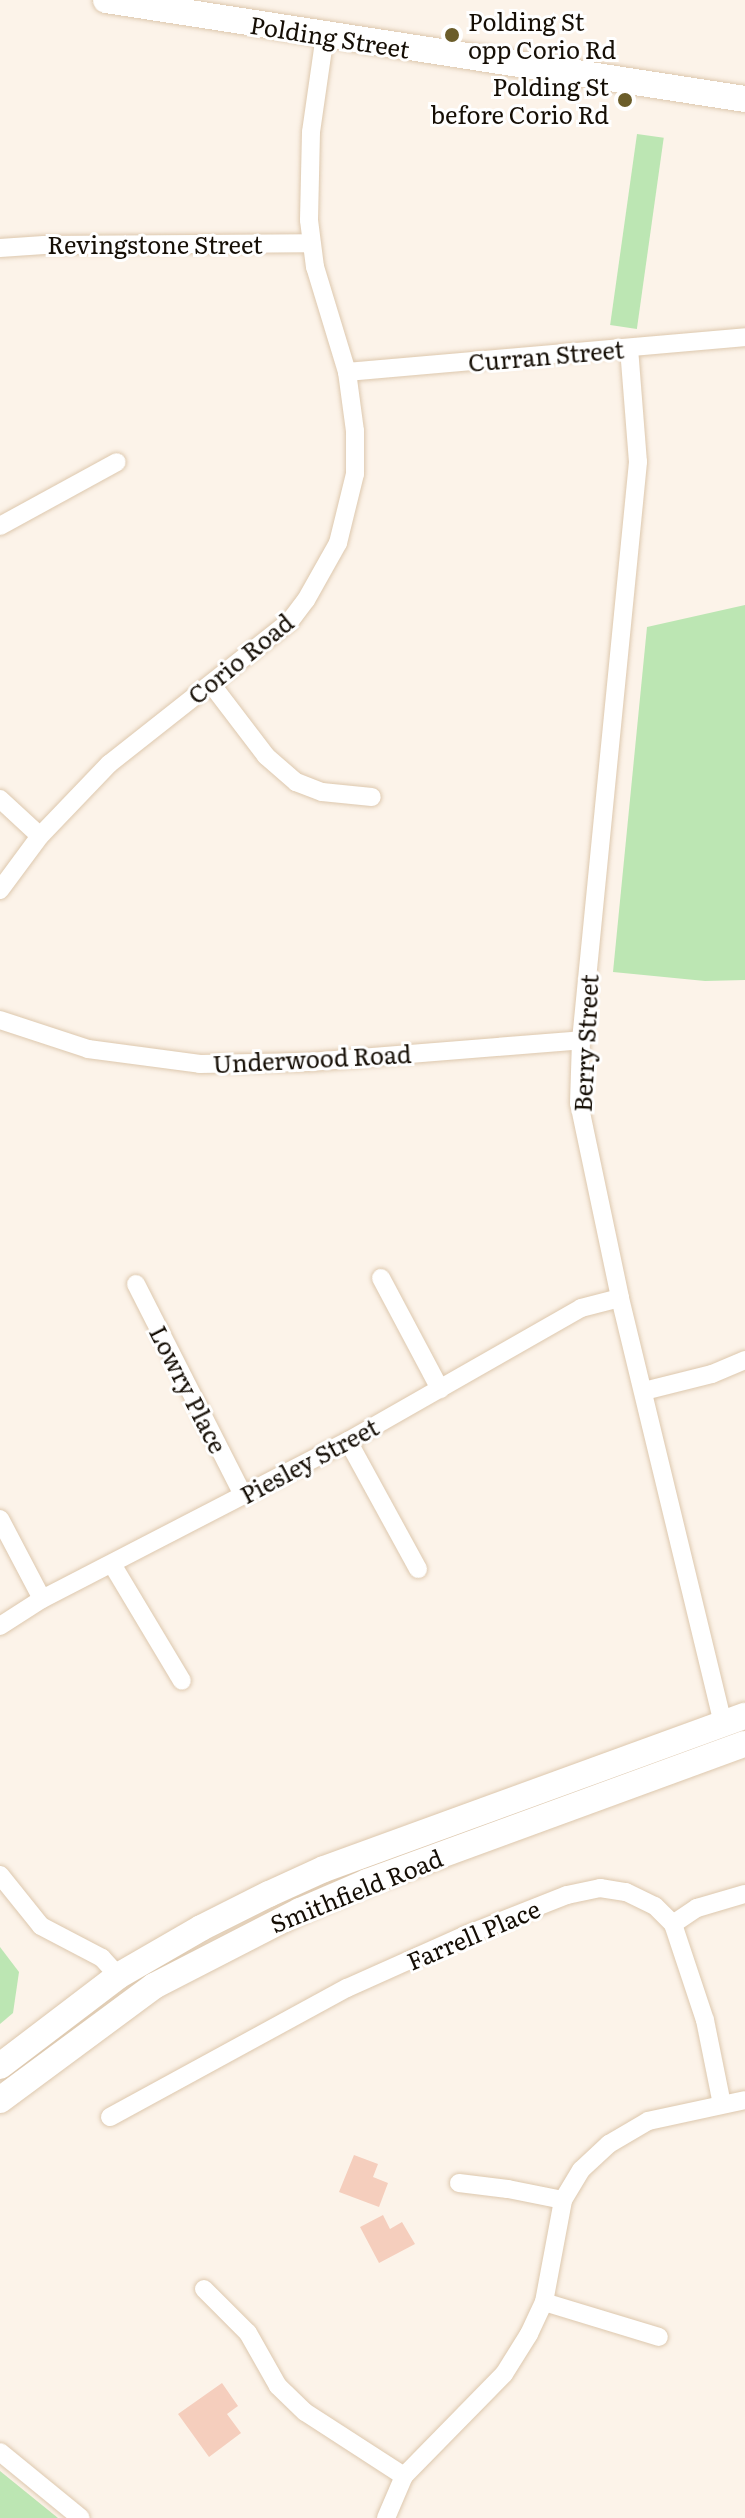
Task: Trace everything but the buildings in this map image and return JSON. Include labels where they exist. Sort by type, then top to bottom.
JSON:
[{"type":"main road","name":"Polding Street","points":[[106,0],[745,99]]},
{"type":"main road","points":[[560,1813],[601,1786],[709,1742],[738,1723]]},
{"type":"main road","name":"Smithfield Road","points":[[0,2066],[118,1976],[201,1928],[324,1869],[738,1723]]},
{"type":"main road","name":"Smithfield Road","points":[[0,2100],[154,1986],[212,1953],[367,1882],[745,1744]]},
{"type":"main road","points":[[0,2093],[28,2061],[108,1999],[115,1992],[118,1976],[130,1981],[140,1979],[299,1895],[367,1882]]},
{"type":"street","name":"Corio Road","points":[[0,890],[40,836],[109,764],[290,621],[306,600],[338,543],[355,474],[355,431],[347,372],[311,243],[309,157],[325,35]]},
{"type":"street","name":"Revingstone Street","points":[[0,248],[311,243]]},
{"type":"street","name":"Curran Street","points":[[347,372],[745,337]]},
{"type":"street","name":"Berry Street","points":[[629,348],[638,462],[581,1040],[581,1128],[644,1391],[738,1723]]},
{"type":"street","points":[[0,526],[117,462]]},
{"type":"street","points":[[212,685],[266,756],[296,782],[322,792],[372,797]]},
{"type":"street","points":[[0,799],[40,836]]},
{"type":"street","name":"Underwood Road","points":[[0,1020],[88,1049],[200,1064],[295,1063],[581,1040]]},
{"type":"street","points":[[381,1278],[440,1389]]},
{"type":"street","name":"Lowry Place","points":[[136,1284],[243,1495]]},
{"type":"street","name":"Piesley Street","points":[[0,1626],[42,1599],[348,1441],[581,1308],[620,1298]]},
{"type":"street","points":[[644,1391],[712,1374],[745,1360]]},
{"type":"street","points":[[348,1441],[418,1569]]},
{"type":"street","points":[[0,1519],[42,1599]]},
{"type":"street","points":[[112,1564],[182,1681]]},
{"type":"street","points":[[738,1723],[745,1704]]},
{"type":"street","points":[[0,1875],[41,1926],[102,1958],[118,1976]]},
{"type":"street","name":"Farrell Place","points":[[110,2117],[347,1988],[567,1895],[600,1888],[626,1892],[655,1906],[673,1924]]},
{"type":"street","points":[[722,2104],[705,2020],[673,1924],[697,1908],[745,1894]]},
{"type":"street","points":[[386,2518],[404,2476],[504,2374],[544,2302],[563,2200],[581,2170],[609,2144],[648,2121],[745,2100]]},
{"type":"street","points":[[459,2183],[563,2200]]},
{"type":"street","points":[[204,2289],[248,2333],[278,2386],[305,2412],[404,2476]]},
{"type":"street","points":[[544,2302],[659,2337]]},
{"type":"street","points":[[0,2452],[81,2518]]},
{"type":"green space","points":[[637,134],[664,138],[637,329],[610,325]]},
{"type":"green space","points":[[745,605],[745,980],[705,981],[613,972],[647,627]]},
{"type":"green space","points":[[0,1947],[19,1972],[13,2013],[0,2024]]},
{"type":"green space","points":[[0,2471],[58,2518],[0,2518]]},
{"type":"place","name":"Polding St opp Corio Rd","points":[[452,35]]},
{"type":"place","name":"Polding St before Corio Rd","points":[[625,100]]}]
